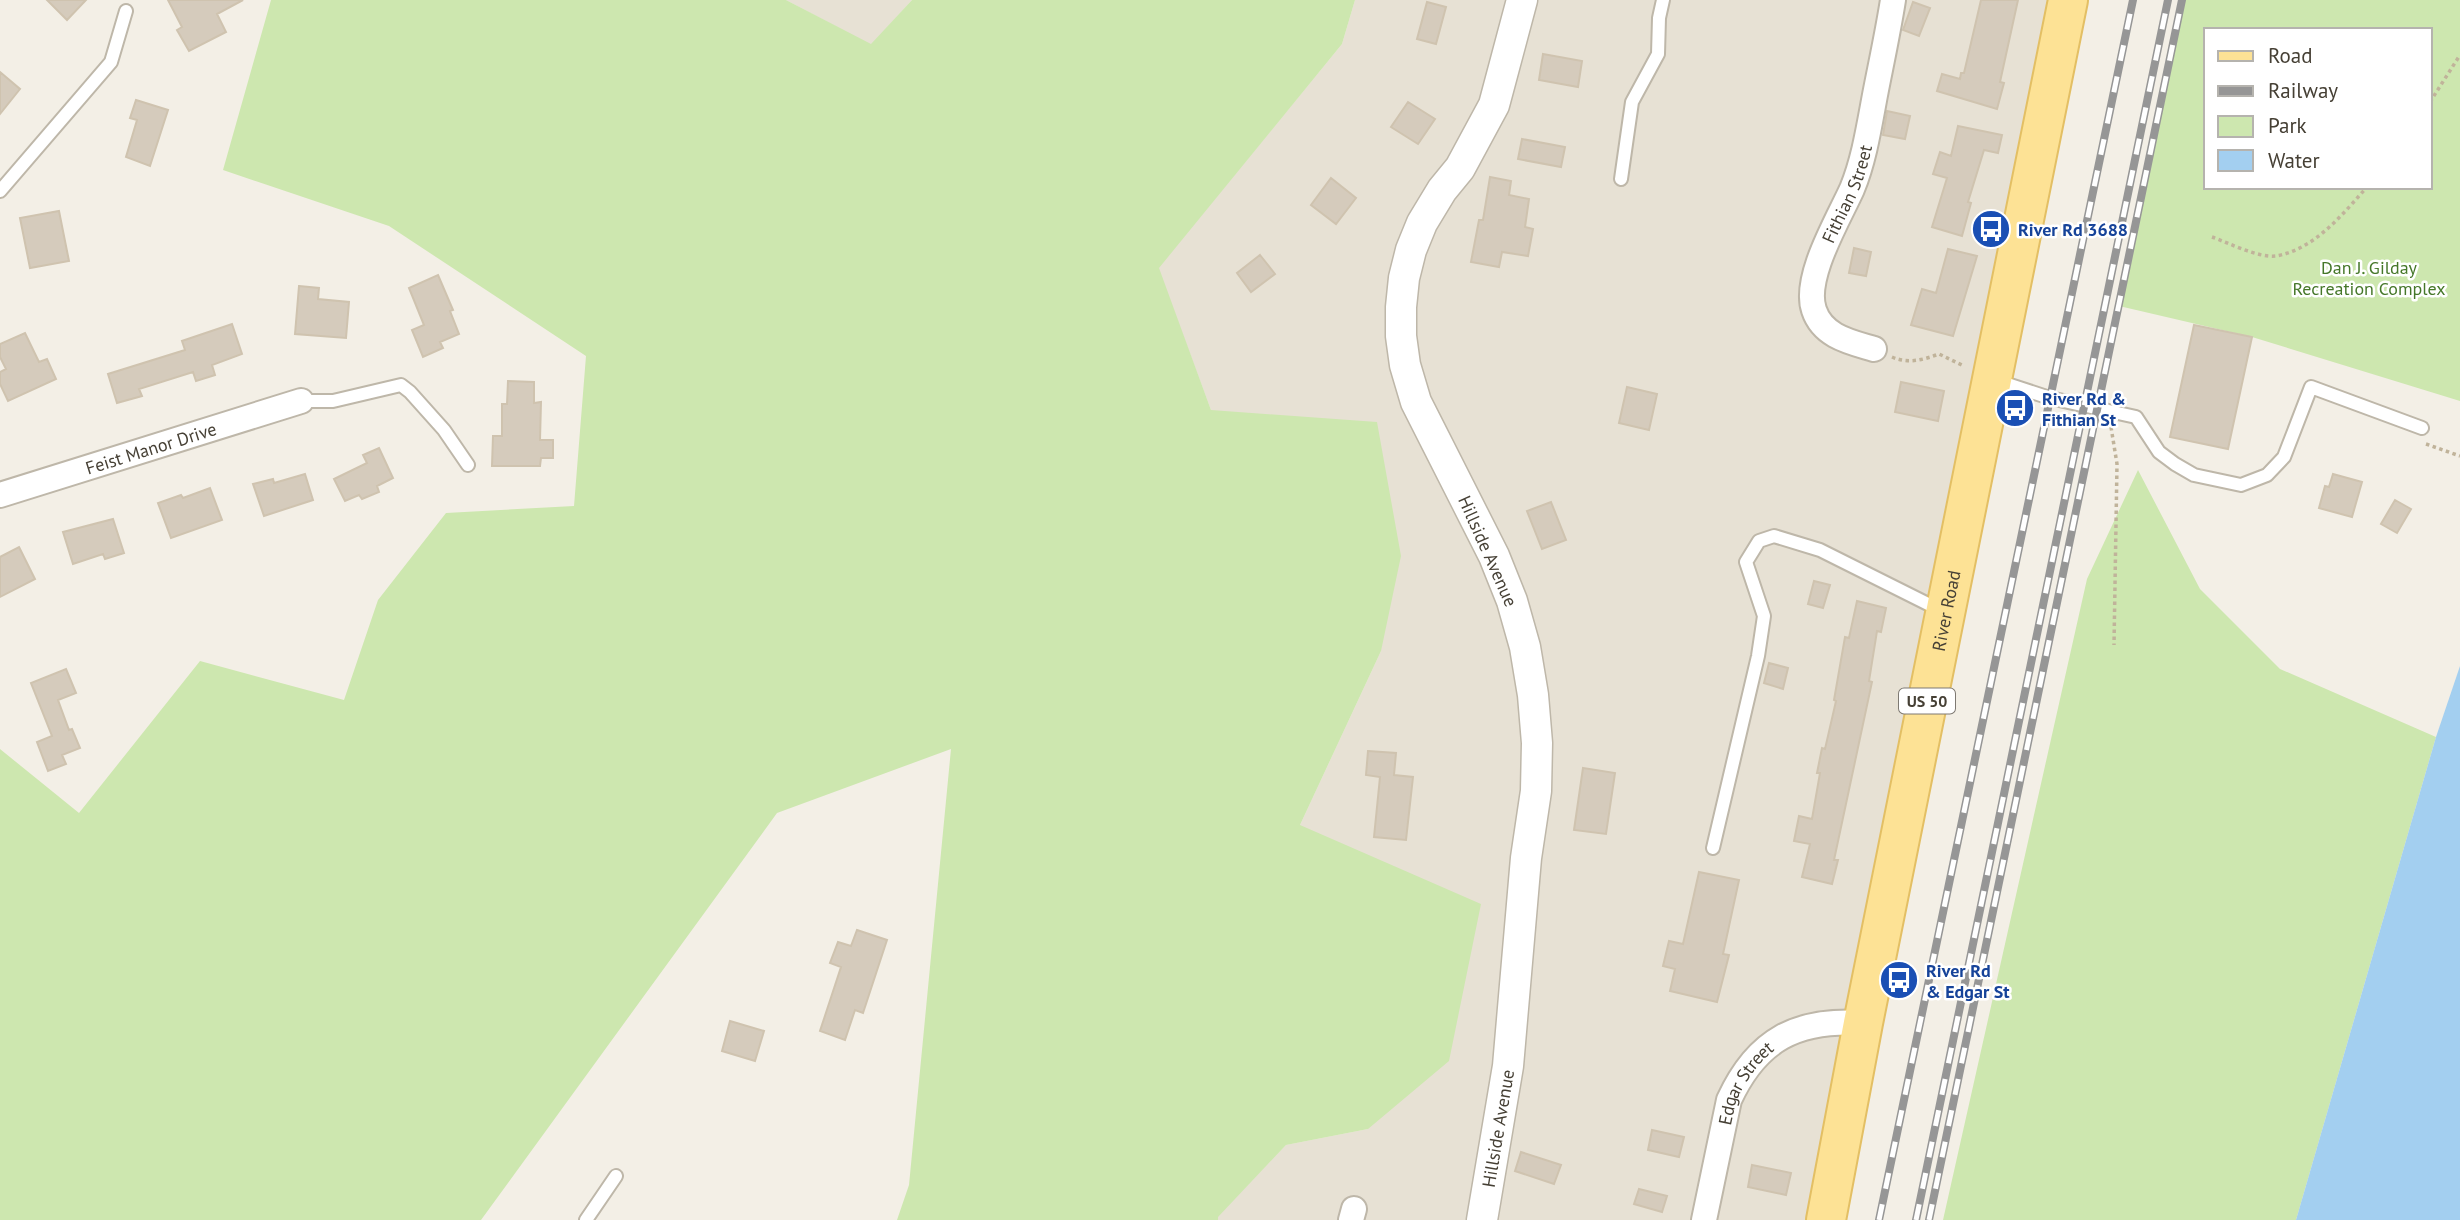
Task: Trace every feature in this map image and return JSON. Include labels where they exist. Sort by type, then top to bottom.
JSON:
[{"type":"main road","name":"River Road","points":[[1826,1220],[1945,613],[1979,373],[2068,0]]},
{"type":"street","name":"Hillside Avenue","points":[[1482,1220],[1508,1066],[1526,858],[1536,791],[1537,743],[1533,695],[1525,647],[1502,577],[1416,402],[1405,365],[1401,307],[1411,250],[1422,223],[1442,190],[1460,168],[1494,105],[1522,0]]},
{"type":"street","name":"Fithian Street","points":[[1874,349],[1835,336],[1822,325],[1814,310],[1811,294],[1814,278],[1853,187],[1864,153],[1893,0]]},
{"type":"street","name":"Feist Manor Drive","points":[[0,495],[301,401]]},
{"type":"street","name":"Edgar Street","points":[[1704,1220],[1729,1100],[1748,1066],[1761,1051],[1795,1030],[1833,1021],[1863,1023]]},
{"type":"lane","points":[[1621,179],[1632,102],[1658,54],[1663,0]]},
{"type":"lane","points":[[0,191],[111,62],[126,11]]},
{"type":"lane","points":[[1979,373],[2050,398],[2136,417],[2159,452],[2194,475],[2241,485],[2267,475],[2284,457],[2311,387],[2422,428]]},
{"type":"lane","points":[[301,401],[333,401],[401,385],[444,430],[468,465]]},
{"type":"lane","points":[[1713,848],[1765,616],[1745,562],[1759,541],[1774,536],[1820,550],[1945,613]]},
{"type":"lane","points":[[586,1220],[616,1176]]},
{"type":"path","points":[[2432,99],[2460,55]]},
{"type":"path","points":[[2212,237],[2249,251],[2274,256],[2306,244],[2333,224],[2365,189]]},
{"type":"path","points":[[1874,349],[1903,361],[1939,354],[1979,373]]},
{"type":"path","points":[[2097,408],[2112,429],[2118,464],[2114,645]]},
{"type":"path","points":[[2423,443],[2460,456]]},
{"type":"shaded area","points":[[786,0],[912,0],[871,45]]},
{"type":"shaded area","points":[[1355,0],[2068,0],[1826,1220],[1218,1220],[1217,1217],[1286,1145],[1368,1129],[1300,825],[1381,651],[1211,410],[1158,268],[1342,44]]},
{"type":"green space","points":[[271,0],[786,0],[871,44],[912,0],[1355,0],[1342,44],[1159,268],[1211,410],[1377,422],[1401,556],[1381,651],[1300,825],[1481,904],[1449,1061],[1368,1129],[1286,1145],[1218,1220],[897,1220],[909,1185],[951,749],[777,813],[481,1220],[0,1220],[0,749],[79,813],[200,661],[344,700],[378,600],[446,513],[574,506],[586,356],[389,226],[223,170]]},
{"type":"green space","name":"Dan J. Gilday Recreation Complex","points":[[2182,0],[2460,0],[2460,401],[2252,337],[2119,306]]},
{"type":"green space","points":[[2138,470],[2200,589],[2280,669],[2436,737],[2296,1220],[1943,1220],[2087,579]]},
{"type":"water","points":[[2460,666],[2460,1220],[2296,1220],[2436,737]]},
{"type":"building","points":[[47,0],[86,0],[67,20]]},
{"type":"building","points":[[168,0],[243,0],[217,14],[226,32],[189,51],[177,30],[182,27]]},
{"type":"building","points":[[1981,0],[2018,0],[2000,82],[2004,83],[1997,109],[1937,91],[1942,74],[1960,79],[1961,73],[1964,73]]},
{"type":"building","points":[[1427,2],[1446,7],[1436,44],[1417,39]]},
{"type":"building","points":[[1913,2],[1930,8],[1919,36],[1903,30]]},
{"type":"building","points":[[1543,54],[1582,61],[1578,87],[1539,80]]},
{"type":"building","points":[[0,72],[20,89],[0,114]]},
{"type":"building","points":[[136,100],[168,110],[150,166],[126,157],[137,120],[130,118]]},
{"type":"building","points":[[1408,102],[1435,119],[1418,144],[1391,127]]},
{"type":"building","points":[[1887,111],[1910,116],[1905,139],[1883,135]]},
{"type":"building","points":[[1958,126],[2002,135],[1998,153],[1984,150],[1968,202],[1971,203],[1962,236],[1932,227],[1947,178],[1933,174],[1940,152],[1951,156]]},
{"type":"building","points":[[1522,139],[1565,147],[1561,167],[1518,159]]},
{"type":"building","points":[[1490,177],[1511,181],[1509,195],[1529,199],[1525,227],[1533,229],[1528,256],[1502,252],[1499,267],[1471,262],[1479,220],[1483,220]]},
{"type":"building","points":[[1331,178],[1356,198],[1336,224],[1311,205]]},
{"type":"building","points":[[59,211],[69,261],[30,268],[20,218]]},
{"type":"building","points":[[1854,248],[1871,252],[1866,276],[1849,273]]},
{"type":"building","points":[[1948,249],[1977,256],[1953,336],[1911,325],[1922,289],[1936,293]]},
{"type":"building","points":[[1260,255],[1275,274],[1251,292],[1237,273]]},
{"type":"building","points":[[438,275],[453,310],[450,311],[459,334],[440,342],[443,348],[423,357],[412,330],[424,325],[409,288]]},
{"type":"building","points":[[299,286],[319,288],[318,299],[349,302],[346,338],[295,334]]},
{"type":"building","points":[[232,324],[242,354],[212,365],[215,375],[196,381],[193,372],[139,389],[142,396],[117,403],[108,374],[185,350],[182,341]]},
{"type":"building","points":[[2194,325],[2252,337],[2228,449],[2170,437]]},
{"type":"building","points":[[25,333],[39,362],[47,359],[56,379],[8,401],[0,384],[0,372],[6,369],[0,357],[0,344]]},
{"type":"building","points":[[508,381],[534,382],[534,403],[541,402],[540,440],[553,440],[553,458],[541,458],[540,466],[492,466],[493,436],[502,436],[502,404],[507,404]]},
{"type":"building","points":[[1901,382],[1944,391],[1938,421],[1895,412]]},
{"type":"building","points":[[1627,387],[1657,394],[1649,430],[1619,423]]},
{"type":"building","points":[[379,448],[393,478],[377,486],[379,492],[362,499],[359,495],[345,501],[334,479],[367,463],[363,455]]},
{"type":"building","points":[[305,474],[313,500],[264,516],[253,484],[273,479],[274,483]]},
{"type":"building","points":[[2333,474],[2362,482],[2352,517],[2319,508],[2325,486],[2329,487]]},
{"type":"building","points":[[210,488],[222,520],[171,538],[158,503],[181,495],[183,498]]},
{"type":"building","points":[[2395,500],[2411,509],[2397,533],[2381,524]]},
{"type":"building","points":[[1551,502],[1566,540],[1542,549],[1527,511]]},
{"type":"building","points":[[113,519],[124,553],[105,559],[103,554],[73,564],[63,532]]},
{"type":"building","points":[[19,547],[35,579],[0,597],[0,557]]},
{"type":"building","points":[[1814,581],[1830,585],[1823,608],[1808,604]]},
{"type":"building","points":[[1857,601],[1886,608],[1881,632],[1877,631],[1869,681],[1872,682],[1834,860],[1838,860],[1832,884],[1802,877],[1810,844],[1794,841],[1799,816],[1812,819],[1822,748],[1825,749],[1836,701],[1834,700],[1845,637],[1849,638]]},
{"type":"building","points":[[1769,663],[1788,668],[1783,689],[1764,683]]},
{"type":"building","points":[[66,669],[76,693],[58,700],[69,730],[72,729],[80,748],[62,755],[66,764],[48,771],[37,742],[52,736],[31,683]]},
{"type":"building","points":[[1368,751],[1396,753],[1394,775],[1413,777],[1406,840],[1374,837],[1380,777],[1366,775]]},
{"type":"building","points":[[1583,768],[1615,773],[1606,834],[1574,830]]},
{"type":"building","points":[[1699,872],[1739,880],[1723,954],[1729,955],[1717,1002],[1670,991],[1675,969],[1663,966],[1669,941],[1683,944]]},
{"type":"building","points":[[857,930],[887,940],[863,1013],[855,1010],[845,1040],[820,1031],[841,967],[830,963],[838,942],[851,946]]},
{"type":"building","points":[[730,1021],[764,1031],[755,1061],[722,1051]]},
{"type":"building","points":[[1652,1130],[1684,1137],[1679,1157],[1648,1150]]},
{"type":"building","points":[[1521,1152],[1561,1165],[1554,1184],[1515,1171]]},
{"type":"building","points":[[1752,1165],[1791,1173],[1786,1195],[1748,1187]]},
{"type":"building","points":[[1639,1189],[1667,1196],[1662,1212],[1634,1204]]},
{"type":"railway","points":[[1879,1220],[2133,0]]},
{"type":"railway","points":[[1916,1220],[2168,0]]},
{"type":"railway","points":[[1929,1220],[2182,0]]},
{"type":"place","name":"River Rd 3688","points":[[1991,229]]},
{"type":"place","name":"River Rd & Fithian St","points":[[2015,408]]},
{"type":"place","name":"River Rd & Edgar St","points":[[1899,980]]}]
